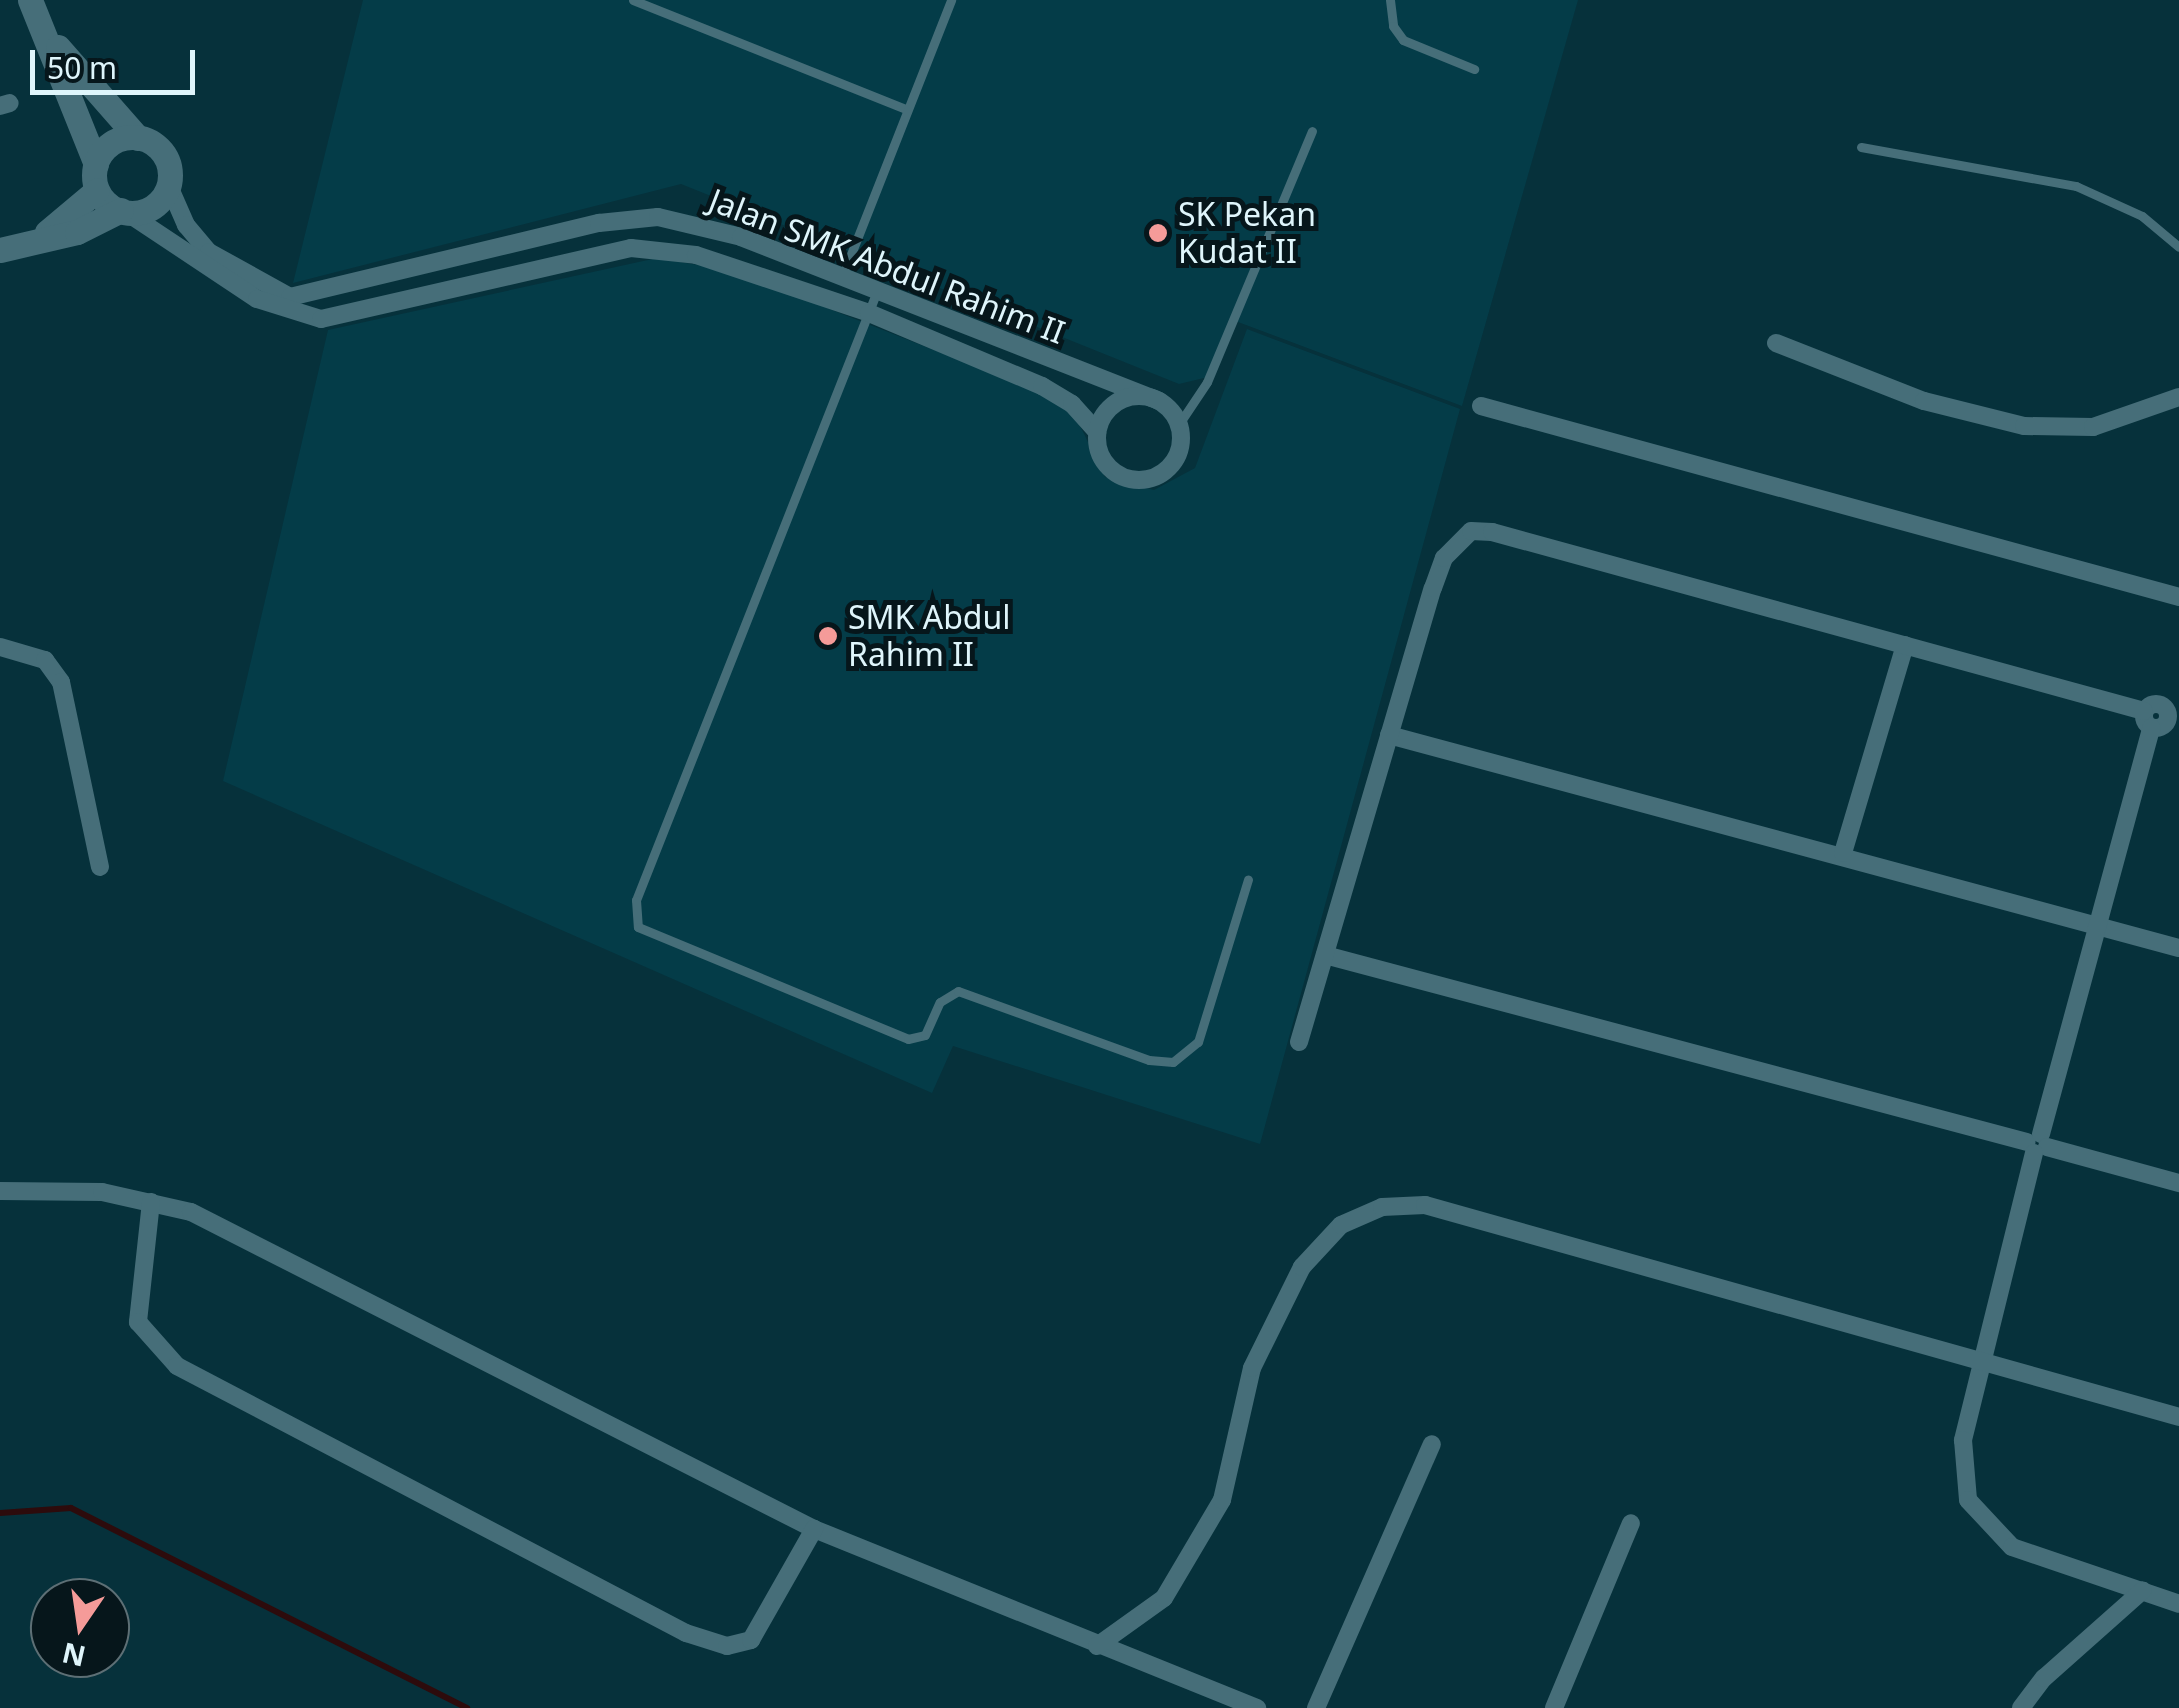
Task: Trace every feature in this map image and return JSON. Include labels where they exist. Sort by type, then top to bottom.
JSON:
[{"type":"street","points":[[30,0],[48,36],[96,177],[124,212]]},
{"type":"street","points":[[0,250],[78,232],[124,212],[152,208],[169,186],[168,160],[138,138],[48,36]]},
{"type":"street","points":[[29,242],[64,223],[96,177],[112,142],[138,138]]},
{"type":"street","name":"Jalan SMK Abdul Rahim II","points":[[169,186],[186,225],[209,252],[290,297],[626,217],[693,223],[1158,401]]},
{"type":"street","name":"Jalan SMK Abdul Rahim II","points":[[124,212],[257,299],[321,318],[631,248],[730,264],[869,314],[1042,386],[1072,404],[1098,432]]},
{"type":"street","points":[[1776,343],[1942,407],[2024,426],[2093,428],[2179,397]]},
{"type":"street","points":[[1130,396],[1158,401],[1179,424],[1171,465],[1146,479],[1106,464],[1098,432],[1116,402],[1130,396]]},
{"type":"street","points":[[1481,406],[2179,596]]},
{"type":"street","points":[[1300,1042],[1444,558],[1471,532],[1492,532],[1905,645],[2160,721],[2037,1144],[1960,1460],[1978,1517],[2012,1547],[2179,1604]]},
{"type":"street","points":[[1842,854],[1905,645]]},
{"type":"street","points":[[0,648],[45,660],[61,682],[100,867]]},
{"type":"street","points":[[1389,735],[1842,854],[2179,948]]},
{"type":"street","points":[[1325,955],[2179,1183]]},
{"type":"street","points":[[0,1191],[102,1192],[151,1202],[252,1239],[814,1529],[1257,1708]]},
{"type":"street","points":[[151,1202],[138,1322],[168,1358],[199,1380],[686,1633],[726,1646],[752,1640],[814,1529]]},
{"type":"street","points":[[1098,1646],[1164,1598],[1222,1500],[1252,1368],[1302,1267],[1341,1225],[1382,1207],[1425,1205],[2179,1417]]},
{"type":"street","points":[[1316,1708],[1432,1444]]},
{"type":"street","points":[[1554,1708],[1630,1523]]},
{"type":"street","points":[[2021,1708],[2044,1678],[2143,1590]]},
{"type":"lane","points":[[633,0],[906,109]]},
{"type":"lane","points":[[842,278],[951,0]]},
{"type":"lane","points":[[1390,0],[1393,26],[1403,40],[1474,69]]},
{"type":"lane","points":[[1179,424],[1208,382],[1312,131]]},
{"type":"lane","points":[[1861,148],[2076,186],[2142,216],[2179,247]]},
{"type":"lane","points":[[876,291],[636,900],[638,927],[908,1040],[925,1035],[940,1002],[958,991],[1168,1062],[1185,1058],[1198,1042],[1248,879]]},
{"type":"shaded area","name":"SK Pekan Kudat II","points":[[363,0],[1578,0],[1462,406],[1230,319],[1208,377],[1179,384],[681,184],[293,283]]},
{"type":"shaded area","name":"SMK Abdul Rahim II","points":[[657,258],[733,271],[1069,403],[1105,477],[1154,490],[1195,468],[1247,329],[1460,409],[1260,1144],[953,1046],[932,1093],[223,781],[328,330]]},
{"type":"waterway","points":[[0,1513],[71,1508],[467,1708]]},
{"type":"place","name":"SK Pekan Kudat II","points":[[1158,233]]},
{"type":"place","name":"SMK Abdul Rahim II","points":[[828,636]]}]
